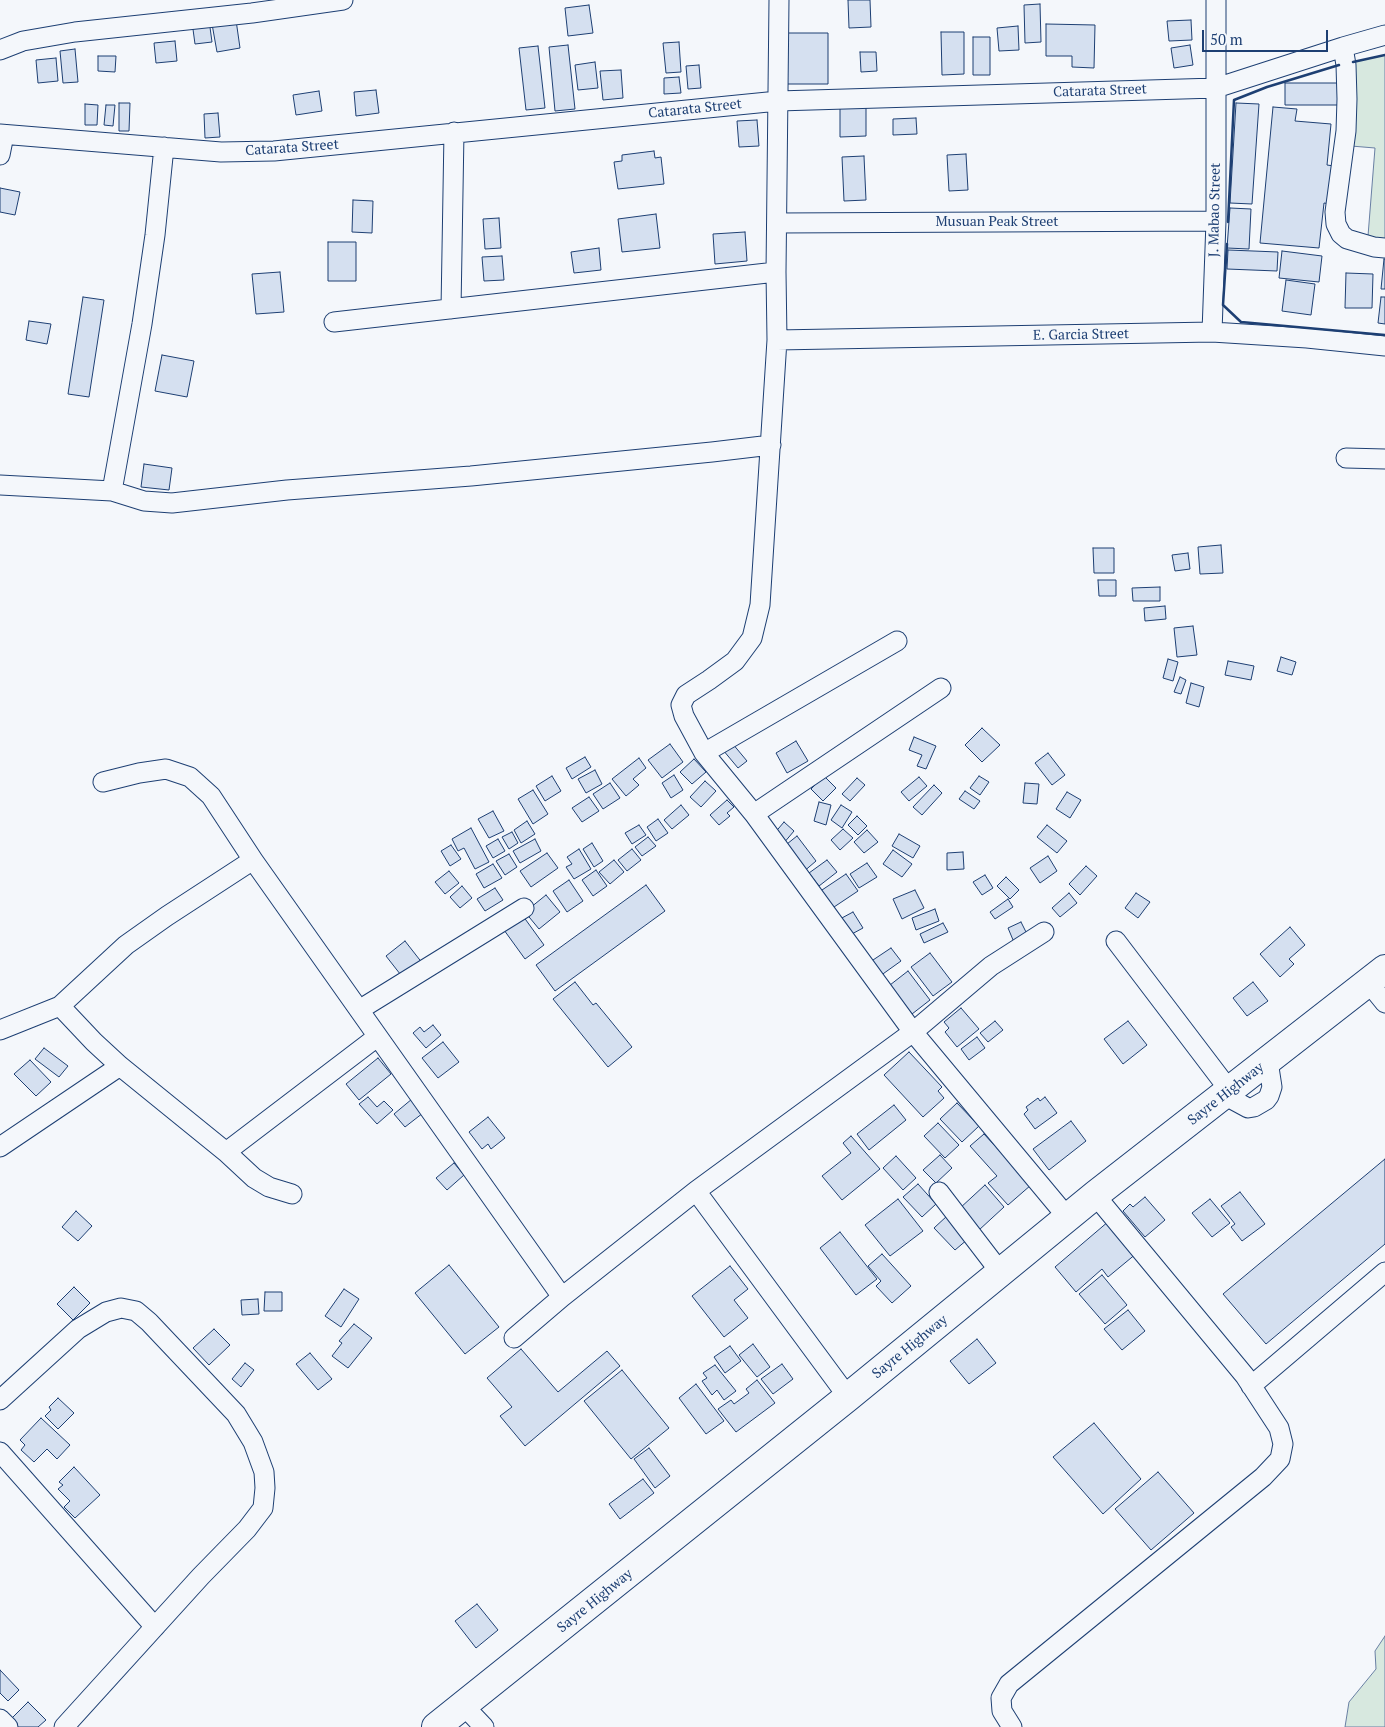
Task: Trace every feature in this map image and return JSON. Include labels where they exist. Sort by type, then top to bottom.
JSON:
[{"type":"highway","name":"Sayre Highway","points":[[436,1727],[848,1397],[1095,1195],[1376,975]]},
{"type":"street","points":[[0,50],[23,41],[75,32],[252,13],[343,0]]},
{"type":"street","points":[[779,0],[777,340],[760,605],[752,638],[735,661],[686,695],[681,705],[684,716],[704,753],[754,814],[913,1032],[1068,1218]]},
{"type":"street","name":"J. Mabao Street","points":[[1212,332],[1216,221],[1216,0]]},
{"type":"street","name":"Catarata Street","points":[[2,134],[221,152],[274,151],[778,100],[1216,88],[1385,35]]},
{"type":"street","points":[[1343,47],[1346,65],[1347,107],[1346,131],[1335,212],[1336,224],[1341,234],[1347,239],[1374,247],[1385,248]]},
{"type":"street","points":[[451,309],[454,132]]},
{"type":"street","points":[[0,155],[2,134]]},
{"type":"street","points":[[112,491],[155,235],[164,147]]},
{"type":"street","name":"Musuan Peak Street","points":[[777,223],[1216,221]]},
{"type":"street","points":[[334,322],[776,272]]},
{"type":"street","name":"E. Garcia Street","points":[[777,340],[1212,332],[1307,338],[1385,346]]},
{"type":"street","points":[[0,485],[112,491],[144,501],[172,503],[297,489],[480,475],[771,445]]},
{"type":"street","points":[[1346,458],[1385,459]]},
{"type":"street","points":[[704,753],[897,641]]},
{"type":"street","points":[[754,814],[941,688]]},
{"type":"street","points":[[103,782],[139,773],[166,769],[190,777],[211,796],[253,860],[377,1037],[562,1297]]},
{"type":"street","points":[[0,1030],[60,1006],[126,945],[253,860]]},
{"type":"street","points":[[359,1010],[524,908]]},
{"type":"street","points":[[514,1338],[562,1297],[696,1191],[913,1032],[992,966],[1044,932]]},
{"type":"street","points":[[1116,941],[1227,1093]]},
{"type":"street","points":[[1376,975],[1385,1003]]},
{"type":"street","points":[[60,1006],[120,1066],[226,1152],[254,1178],[269,1187],[292,1194]]},
{"type":"street","points":[[226,1152],[377,1037]]},
{"type":"street","points":[[0,1147],[120,1066]]},
{"type":"street","points":[[696,1191],[848,1397]]},
{"type":"street","points":[[939,1192],[1001,1273]]},
{"type":"street","points":[[1012,1727],[1002,1711],[1001,1698],[1009,1684],[1263,1477],[1280,1458],[1283,1444],[1279,1428],[1245,1376],[1095,1195]]},
{"type":"street","points":[[1251,1386],[1385,1272]]},
{"type":"street","points":[[0,1400],[78,1329],[106,1312],[121,1308],[136,1311],[149,1322],[236,1414],[253,1442],[264,1472],[263,1508],[247,1529],[155,1626],[64,1727]]},
{"type":"street","points":[[0,1452],[155,1626]]},
{"type":"street","points":[[464,1706],[484,1727]]},
{"type":"street","points":[[0,1719],[8,1727]]},
{"type":"shaded area","points":[[1385,55],[1385,240],[1368,236],[1375,148],[1351,146],[1353,62]]},
{"type":"shaded area","points":[[1385,1636],[1385,1727],[1345,1727],[1349,1702],[1376,1669],[1375,1651]]},
{"type":"building","points":[[848,0],[870,0],[871,27],[849,28]]},
{"type":"building","points":[[1040,4],[1041,42],[1025,43],[1024,5]]},
{"type":"building","points":[[589,5],[593,33],[568,36],[565,8]]},
{"type":"building","points":[[209,20],[212,42],[195,44],[192,22]]},
{"type":"building","points":[[236,20],[240,48],[217,52],[212,24]]},
{"type":"building","points":[[1191,20],[1192,40],[1169,41],[1167,21]]},
{"type":"building","points":[[1046,24],[1095,25],[1094,68],[1072,67],[1072,56],[1046,56]]},
{"type":"building","points":[[1018,26],[1019,50],[999,51],[997,28]]},
{"type":"building","points":[[941,32],[964,32],[964,74],[942,75]]},
{"type":"building","points":[[787,33],[828,33],[828,84],[787,84]]},
{"type":"building","points":[[973,37],[990,37],[990,75],[973,75]]},
{"type":"building","points":[[175,41],[177,61],[156,63],[154,43]]},
{"type":"building","points":[[679,42],[681,72],[666,73],[663,43]]},
{"type":"building","points":[[568,45],[575,109],[555,111],[549,47]]},
{"type":"building","points":[[1190,45],[1193,65],[1174,68],[1171,48]]},
{"type":"building","points":[[538,46],[545,108],[526,110],[519,48]]},
{"type":"building","points":[[75,49],[78,82],[63,83],[60,51]]},
{"type":"building","points":[[860,52],[876,52],[877,71],[861,72]]},
{"type":"building","points":[[98,56],[116,56],[115,72],[98,71]]},
{"type":"building","points":[[56,58],[58,81],[38,83],[36,60]]},
{"type":"building","points":[[595,62],[598,88],[578,90],[575,65]]},
{"type":"building","points":[[699,65],[701,88],[688,89],[686,66]]},
{"type":"building","points":[[621,70],[623,98],[603,100],[600,71]]},
{"type":"building","points":[[679,77],[681,93],[664,94],[664,78]]},
{"type":"building","points":[[1285,83],[1343,83],[1343,105],[1285,105]]},
{"type":"building","points":[[376,90],[379,113],[356,116],[354,92]]},
{"type":"building","points":[[319,91],[322,111],[296,115],[293,95]]},
{"type":"building","points":[[119,103],[130,103],[129,131],[119,131]]},
{"type":"building","points":[[1236,103],[1259,104],[1252,204],[1230,203]]},
{"type":"building","points":[[85,104],[98,105],[97,125],[85,125]]},
{"type":"building","points":[[866,104],[866,136],[840,137],[840,105]]},
{"type":"building","points":[[106,105],[115,105],[113,126],[104,125]]},
{"type":"building","points":[[1273,107],[1297,109],[1295,121],[1331,124],[1327,165],[1334,166],[1330,204],[1324,203],[1319,248],[1260,243]]},
{"type":"building","points":[[218,113],[220,137],[205,138],[204,114]]},
{"type":"building","points":[[916,118],[917,134],[893,135],[893,119]]},
{"type":"building","points":[[757,120],[759,146],[739,147],[737,121]]},
{"type":"building","points":[[654,151],[655,158],[661,157],[664,184],[618,189],[614,162],[622,161],[622,155]]},
{"type":"building","points":[[966,154],[968,190],[949,191],[947,155]]},
{"type":"building","points":[[864,156],[866,200],[844,201],[842,157]]},
{"type":"building","points":[[0,188],[20,192],[15,215],[0,212]]},
{"type":"building","points":[[353,200],[373,201],[372,233],[352,232]]},
{"type":"building","points":[[1230,208],[1251,209],[1249,249],[1227,248]]},
{"type":"building","points":[[656,214],[660,248],[622,252],[618,219]]},
{"type":"building","points":[[499,218],[501,248],[485,249],[483,219]]},
{"type":"building","points":[[745,232],[747,261],[715,264],[713,234]]},
{"type":"building","points":[[328,242],[356,242],[356,281],[328,281]]},
{"type":"building","points":[[599,248],[601,270],[574,273],[571,252]]},
{"type":"building","points":[[1228,250],[1278,252],[1277,271],[1227,269]]},
{"type":"building","points":[[1282,251],[1322,256],[1319,282],[1279,278]]},
{"type":"building","points":[[502,256],[504,280],[484,281],[482,257]]},
{"type":"building","points":[[1384,259],[1385,289],[1381,289]]},
{"type":"building","points":[[280,272],[284,312],[256,314],[252,274]]},
{"type":"building","points":[[1346,273],[1373,274],[1372,308],[1345,308]]},
{"type":"building","points":[[1286,280],[1315,284],[1311,315],[1282,311]]},
{"type":"building","points":[[83,297],[104,300],[89,397],[68,394]]},
{"type":"building","points":[[1381,297],[1385,297],[1385,324],[1378,323]]},
{"type":"building","points":[[29,321],[51,324],[47,344],[26,340]]},
{"type":"building","points":[[162,355],[194,361],[187,397],[155,391]]},
{"type":"building","points":[[144,464],[172,468],[169,490],[141,487]]},
{"type":"building","points":[[1221,545],[1223,573],[1200,574],[1198,547]]},
{"type":"building","points":[[1093,548],[1114,548],[1114,573],[1094,573]]},
{"type":"building","points":[[1188,553],[1190,569],[1175,571],[1172,555]]},
{"type":"building","points":[[1098,580],[1116,580],[1116,596],[1099,596]]},
{"type":"building","points":[[1160,587],[1160,601],[1133,601],[1132,588]]},
{"type":"building","points":[[1165,606],[1166,619],[1145,621],[1144,608]]},
{"type":"building","points":[[1193,626],[1197,655],[1177,657],[1174,628]]},
{"type":"building","points":[[1281,657],[1296,662],[1292,675],[1277,671]]},
{"type":"building","points":[[1168,659],[1178,662],[1173,681],[1163,678]]},
{"type":"building","points":[[1228,661],[1254,666],[1251,680],[1225,675]]},
{"type":"building","points":[[1180,677],[1186,680],[1181,694],[1174,692]]},
{"type":"building","points":[[1191,683],[1204,687],[1199,707],[1186,703]]},
{"type":"building","points":[[982,728],[1000,745],[982,762],[965,745]]},
{"type":"building","points":[[914,737],[936,746],[926,769],[917,766],[922,755],[909,750]]},
{"type":"building","points":[[796,741],[808,761],[787,773],[776,753]]},
{"type":"building","points":[[732,743],[747,761],[738,768],[723,750]]},
{"type":"building","points":[[670,744],[683,762],[662,778],[648,760]]},
{"type":"building","points":[[1048,753],[1065,775],[1052,785],[1035,763]]},
{"type":"building","points":[[585,757],[591,767],[572,779],[566,768]]},
{"type":"building","points":[[639,758],[646,768],[633,779],[639,785],[626,796],[612,779]]},
{"type":"building","points":[[694,759],[706,772],[692,784],[680,772]]},
{"type":"building","points":[[595,770],[602,784],[586,793],[578,779]]},
{"type":"building","points":[[674,775],[683,790],[671,798],[662,783]]},
{"type":"building","points":[[552,776],[561,791],[545,801],[536,786]]},
{"type":"building","points":[[824,776],[836,788],[823,801],[811,789]]},
{"type":"building","points":[[979,776],[989,782],[980,795],[970,788]]},
{"type":"building","points":[[919,777],[927,786],[909,801],[901,792]]},
{"type":"building","points":[[857,778],[865,785],[850,801],[842,794]]},
{"type":"building","points":[[705,781],[716,791],[701,807],[690,797]]},
{"type":"building","points":[[610,783],[620,798],[603,809],[593,794]]},
{"type":"building","points":[[1025,783],[1039,784],[1037,804],[1023,803]]},
{"type":"building","points":[[934,785],[942,793],[922,815],[913,807]]},
{"type":"building","points":[[533,790],[548,814],[533,824],[518,799]]},
{"type":"building","points":[[965,791],[980,801],[974,809],[959,799]]},
{"type":"building","points":[[1067,792],[1081,800],[1070,818],[1056,809]]},
{"type":"building","points":[[589,797],[599,811],[582,822],[572,808]]},
{"type":"building","points":[[727,800],[734,807],[727,813],[730,816],[719,825],[710,815]]},
{"type":"building","points":[[819,802],[831,805],[826,825],[814,821]]},
{"type":"building","points":[[681,805],[689,815],[672,829],[664,820]]},
{"type":"building","points":[[841,805],[852,812],[842,828],[831,820]]},
{"type":"building","points":[[493,811],[504,831],[489,838],[478,819]]},
{"type":"building","points":[[857,816],[867,826],[858,835],[848,825]]},
{"type":"building","points":[[658,819],[668,833],[656,841],[647,827]]},
{"type":"building","points":[[527,821],[535,834],[521,843],[514,830]]},
{"type":"building","points":[[784,822],[794,831],[783,844],[773,835]]},
{"type":"building","points":[[639,825],[646,835],[632,844],[625,833]]},
{"type":"building","points":[[1047,825],[1067,841],[1057,853],[1037,837]]},
{"type":"building","points":[[471,828],[489,862],[475,869],[464,848],[458,851],[452,839]]},
{"type":"building","points":[[843,829],[853,838],[840,850],[831,840]]},
{"type":"building","points":[[867,830],[878,842],[864,853],[854,842]]},
{"type":"building","points":[[512,832],[518,843],[509,849],[502,837]]},
{"type":"building","points":[[899,834],[920,846],[913,858],[892,846]]},
{"type":"building","points":[[797,836],[816,861],[802,873],[782,848]]},
{"type":"building","points":[[648,837],[656,846],[642,856],[635,847]]},
{"type":"building","points":[[498,839],[505,851],[493,858],[486,846]]},
{"type":"building","points":[[535,839],[541,851],[520,863],[513,851]]},
{"type":"building","points":[[592,843],[603,861],[594,867],[583,849]]},
{"type":"building","points":[[451,845],[461,859],[450,866],[441,851]]},
{"type":"building","points":[[579,849],[591,869],[574,879],[566,867],[572,864],[567,857]]},
{"type":"building","points":[[632,849],[641,860],[627,871],[618,860]]},
{"type":"building","points":[[893,850],[912,864],[902,877],[883,864]]},
{"type":"building","points":[[963,852],[964,869],[947,870],[947,853]]},
{"type":"building","points":[[547,853],[558,868],[531,887],[520,871]]},
{"type":"building","points":[[509,854],[517,867],[505,875],[496,861]]},
{"type":"building","points":[[1048,856],[1057,871],[1040,883],[1030,868]]},
{"type":"building","points":[[614,860],[624,872],[610,884],[599,872]]},
{"type":"building","points":[[827,860],[837,872],[819,886],[809,873]]},
{"type":"building","points":[[867,863],[877,877],[859,888],[850,874]]},
{"type":"building","points":[[493,864],[502,878],[484,888],[476,874]]},
{"type":"building","points":[[1086,866],[1097,876],[1080,895],[1069,884]]},
{"type":"building","points":[[596,870],[607,886],[593,896],[582,880]]},
{"type":"building","points":[[449,871],[459,883],[445,894],[435,882]]},
{"type":"building","points":[[846,874],[858,891],[828,911],[816,894]]},
{"type":"building","points":[[985,875],[993,888],[982,895],[973,882]]},
{"type":"building","points":[[1006,877],[1019,890],[1010,899],[997,886]]},
{"type":"building","points":[[569,880],[583,901],[567,912],[553,891]]},
{"type":"building","points":[[646,885],[665,911],[555,991],[536,965]]},
{"type":"building","points":[[462,886],[472,898],[460,908],[450,897]]},
{"type":"building","points":[[495,888],[503,900],[485,911],[477,899]]},
{"type":"building","points":[[915,890],[924,908],[902,919],[893,899]]},
{"type":"building","points":[[1069,893],[1077,903],[1060,917],[1052,908]]},
{"type":"building","points":[[1136,893],[1150,902],[1138,918],[1125,908]]},
{"type":"building","points":[[546,895],[560,912],[539,929],[525,912]]},
{"type":"building","points":[[1008,899],[1013,907],[995,919],[990,912]]},
{"type":"building","points":[[935,909],[939,921],[916,930],[912,918]]},
{"type":"building","points":[[853,912],[863,928],[850,935],[840,919]]},
{"type":"building","points":[[523,916],[544,945],[525,959],[504,930]]},
{"type":"building","points":[[1021,922],[1030,940],[1016,947],[1008,928]]},
{"type":"building","points":[[943,923],[948,932],[924,943],[920,934]]},
{"type":"building","points":[[1290,927],[1305,945],[1289,959],[1294,964],[1280,977],[1260,954]]},
{"type":"building","points":[[405,941],[423,964],[404,979],[386,956]]},
{"type":"building","points":[[891,948],[901,961],[880,976],[870,962]]},
{"type":"building","points":[[930,953],[952,982],[933,996],[911,967]]},
{"type":"building","points":[[908,971],[930,1000],[912,1014],[890,985]]},
{"type":"building","points":[[575,982],[593,1005],[596,1003],[632,1047],[608,1067],[553,999]]},
{"type":"building","points":[[1253,982],[1268,1001],[1247,1016],[1233,998]]},
{"type":"building","points":[[961,1008],[979,1029],[957,1047],[945,1032],[949,1028],[944,1022]]},
{"type":"building","points":[[995,1021],[1003,1030],[988,1042],[980,1033]]},
{"type":"building","points":[[1128,1021],[1147,1045],[1123,1064],[1104,1039]]},
{"type":"building","points":[[433,1025],[441,1035],[426,1048],[413,1033],[420,1027],[424,1032]]},
{"type":"building","points":[[977,1037],[985,1048],[969,1060],[961,1049]]},
{"type":"building","points":[[443,1042],[459,1062],[438,1078],[422,1058]]},
{"type":"building","points":[[44,1048],[68,1066],[59,1077],[35,1059]]},
{"type":"building","points":[[909,1052],[942,1087],[938,1091],[944,1098],[923,1117],[884,1075]]},
{"type":"building","points":[[378,1058],[391,1074],[359,1100],[346,1084]]},
{"type":"building","points":[[30,1060],[51,1082],[36,1096],[14,1074]]},
{"type":"building","points":[[368,1097],[377,1107],[384,1101],[393,1110],[377,1124],[359,1104]]},
{"type":"building","points":[[1045,1097],[1057,1113],[1035,1129],[1024,1114],[1028,1110],[1026,1107],[1038,1098],[1040,1101]]},
{"type":"building","points":[[412,1099],[423,1113],[405,1127],[394,1114]]},
{"type":"building","points":[[957,1103],[979,1126],[962,1142],[940,1119]]},
{"type":"building","points":[[894,1105],[906,1120],[869,1150],[857,1134]]},
{"type":"building","points":[[488,1117],[505,1138],[491,1149],[488,1144],[482,1149],[469,1132]]},
{"type":"building","points":[[1071,1121],[1086,1141],[1049,1170],[1033,1149]]},
{"type":"building","points":[[938,1123],[959,1145],[945,1158],[924,1136]]},
{"type":"building","points":[[984,1134],[1031,1185],[1008,1205],[988,1183],[997,1176],[970,1146]]},
{"type":"building","points":[[851,1136],[880,1169],[842,1200],[822,1176],[851,1153],[843,1143]]},
{"type":"building","points":[[940,1155],[952,1168],[936,1183],[923,1170]]},
{"type":"building","points":[[896,1156],[916,1178],[903,1190],[883,1168]]},
{"type":"building","points":[[1385,1159],[1385,1244],[1266,1344],[1223,1294]]},
{"type":"building","points":[[454,1163],[464,1175],[447,1190],[436,1178]]},
{"type":"building","points":[[918,1184],[936,1204],[922,1217],[903,1197]]},
{"type":"building","points":[[985,1185],[1004,1207],[979,1230],[959,1209]]},
{"type":"building","points":[[1240,1192],[1265,1224],[1242,1241],[1231,1227],[1235,1224],[1221,1206]]},
{"type":"building","points":[[1145,1197],[1165,1220],[1145,1237],[1123,1211],[1130,1204],[1133,1207]]},
{"type":"building","points":[[898,1199],[923,1231],[890,1256],[865,1225]]},
{"type":"building","points":[[1210,1199],[1230,1223],[1212,1237],[1192,1213]]},
{"type":"building","points":[[76,1211],[92,1226],[78,1241],[62,1227]]},
{"type":"building","points":[[947,1216],[968,1239],[955,1250],[934,1228]]},
{"type":"building","points":[[1109,1221],[1137,1253],[1108,1277],[1102,1269],[1076,1292],[1055,1267]]},
{"type":"building","points":[[840,1232],[877,1279],[856,1295],[820,1248]]},
{"type":"building","points":[[882,1254],[911,1286],[892,1303],[876,1286],[881,1281],[868,1266]]},
{"type":"building","points":[[449,1265],[499,1327],[465,1354],[415,1293]]},
{"type":"building","points":[[730,1266],[748,1289],[734,1300],[748,1318],[724,1337],[692,1296]]},
{"type":"building","points":[[1102,1275],[1127,1305],[1105,1324],[1079,1294]]},
{"type":"building","points":[[74,1287],[90,1303],[73,1320],[57,1304]]},
{"type":"building","points":[[344,1289],[359,1299],[341,1327],[325,1316]]},
{"type":"building","points":[[265,1292],[282,1292],[282,1311],[264,1311]]},
{"type":"building","points":[[258,1299],[259,1314],[242,1315],[241,1300]]},
{"type":"building","points":[[1128,1310],[1145,1331],[1122,1350],[1104,1329]]},
{"type":"building","points":[[354,1324],[372,1338],[348,1368],[332,1356],[342,1343],[339,1341]]},
{"type":"building","points":[[214,1329],[230,1345],[209,1365],[193,1348]]},
{"type":"building","points":[[977,1339],[996,1363],[969,1384],[950,1361]]},
{"type":"building","points":[[753,1344],[770,1367],[757,1377],[739,1355]]},
{"type":"building","points":[[730,1346],[741,1361],[725,1373],[714,1357]]},
{"type":"building","points":[[521,1349],[558,1392],[607,1351],[620,1366],[525,1446],[500,1416],[512,1407],[487,1378]]},
{"type":"building","points":[[310,1353],[332,1379],[318,1390],[296,1364]]},
{"type":"building","points":[[245,1363],[254,1370],[241,1387],[232,1379]]},
{"type":"building","points":[[782,1364],[793,1379],[773,1394],[761,1379]]},
{"type":"building","points":[[715,1365],[736,1391],[724,1400],[717,1390],[712,1395],[702,1381],[707,1378],[703,1373]]},
{"type":"building","points":[[622,1370],[669,1428],[631,1459],[584,1401]]},
{"type":"building","points":[[757,1380],[775,1403],[736,1432],[718,1409],[731,1400],[734,1404],[749,1393],[746,1389]]},
{"type":"building","points":[[696,1384],[724,1421],[706,1434],[679,1398]]},
{"type":"building","points":[[58,1398],[74,1413],[58,1429],[45,1416],[51,1410],[49,1407]]},
{"type":"building","points":[[41,1418],[70,1445],[57,1459],[47,1449],[34,1462],[21,1450],[25,1445],[20,1440]]},
{"type":"building","points":[[1094,1423],[1141,1479],[1103,1514],[1053,1457]]},
{"type":"building","points":[[649,1448],[670,1476],[655,1488],[634,1459]]},
{"type":"building","points":[[74,1467],[100,1495],[75,1518],[64,1507],[70,1501],[58,1489],[63,1485],[59,1482]]},
{"type":"building","points":[[1158,1472],[1194,1513],[1151,1550],[1115,1509]]},
{"type":"building","points":[[643,1479],[654,1493],[620,1519],[609,1504]]},
{"type":"building","points":[[477,1604],[498,1630],[476,1648],[455,1621]]},
{"type":"building","points":[[0,1670],[19,1690],[8,1701],[0,1693]]},
{"type":"building","points":[[28,1702],[46,1720],[38,1727],[15,1727],[9,1721]]},
{"type":"wall","points":[[1353,62],[1385,55]]},
{"type":"wall","points":[[1228,222],[1234,100],[1267,87],[1339,65]]},
{"type":"wall","points":[[1227,244],[1223,305],[1241,322],[1385,335]]}]
